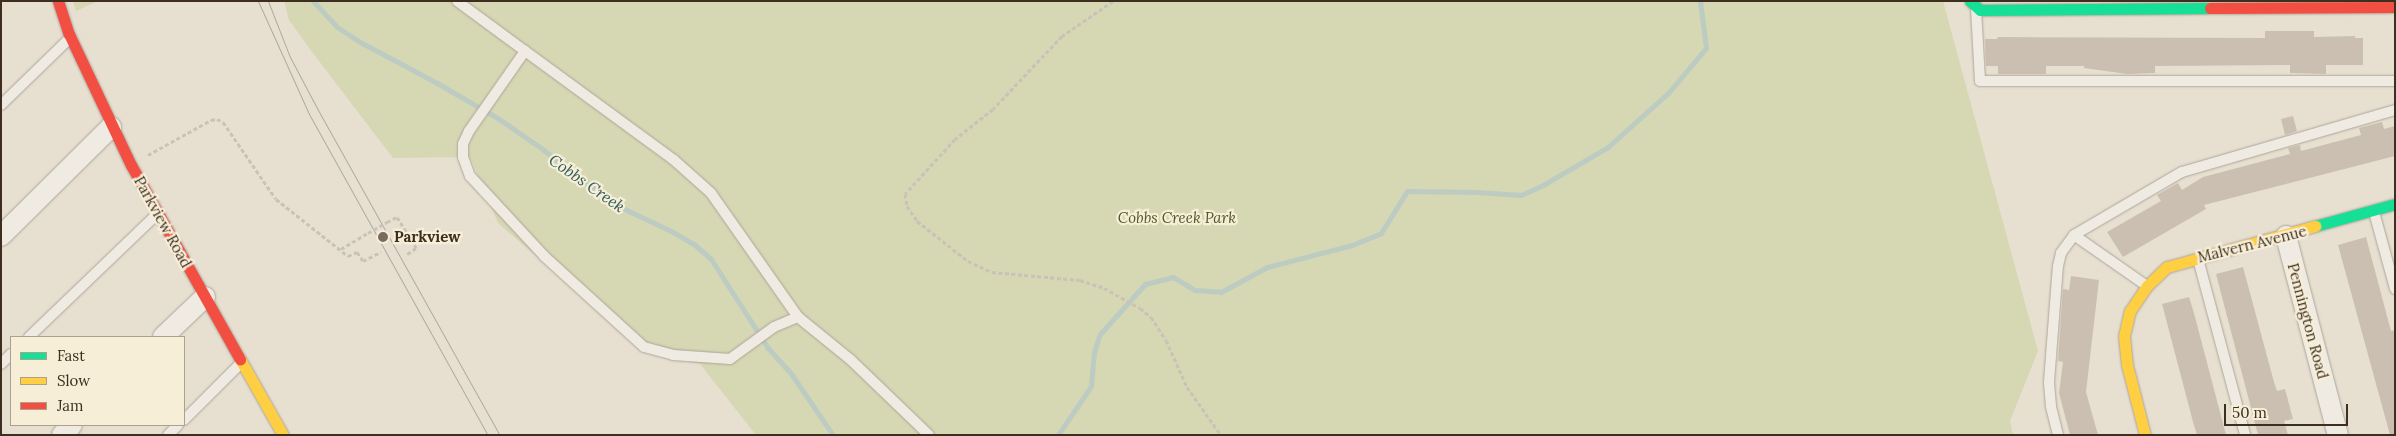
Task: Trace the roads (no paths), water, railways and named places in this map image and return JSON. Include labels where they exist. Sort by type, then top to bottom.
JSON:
[{"type":"street","name":"Parkview Road","points":[[58,1],[70,38],[111,127],[283,435]]},
{"type":"street","points":[[1973,3],[1980,10],[2395,7]]},
{"type":"street","points":[[1,236],[111,127]]},
{"type":"street","name":"Malvern Avenue","points":[[2145,435],[2127,366],[2124,336],[2129,314],[2147,286],[2168,267],[2286,236],[2395,204]]},
{"type":"street","name":"Pennington Road","points":[[2286,236],[2338,435]]},
{"type":"street","points":[[165,336],[205,297]]},
{"type":"street","points":[[62,435],[71,426]]},
{"type":"lane","points":[[457,1],[674,160],[711,193],[798,317],[851,360],[929,435]]},
{"type":"lane","points":[[1973,3],[1980,81],[2395,81]]},
{"type":"lane","points":[[1,106],[70,38]]},
{"type":"lane","points":[[526,51],[494,92],[470,131],[463,144],[463,157],[470,176],[544,256],[644,347],[673,355],[730,359],[747,349],[774,328],[798,317]]},
{"type":"lane","points":[[2058,435],[2051,406],[2049,382],[2058,266],[2061,253],[2074,235],[2182,172],[2395,110]]},
{"type":"lane","points":[[2374,211],[2395,288]]},
{"type":"lane","points":[[30,336],[158,214]]},
{"type":"lane","points":[[2074,235],[2147,286]]},
{"type":"lane","points":[[2197,258],[2244,435]]},
{"type":"lane","points":[[1,364],[10,355]]},
{"type":"lane","points":[[185,419],[242,363]]},
{"type":"lane","points":[[168,435],[177,426]]},
{"type":"waterway","name":"Cobbs Creek","points":[[313,1],[337,27],[362,43],[499,119],[541,148],[612,203],[671,231],[695,245],[711,259],[768,348],[792,375],[833,435]]},
{"type":"waterway","points":[[1058,435],[1091,386],[1094,352],[1100,334],[1145,284],[1173,277],[1195,290],[1221,292],[1267,267],[1352,245],[1381,233],[1407,191],[1521,195],[1543,185],[1608,147],[1669,92],[1706,48],[1700,1]]},
{"type":"tram line","points":[[258,1],[309,114],[488,435]]},
{"type":"tram line","points":[[268,1],[290,57],[318,110],[500,435]]},
{"type":"place","name":"Parkview","points":[[383,237]]},
{"type":"park label","name":"Cobbs Creek Park","points":[[1177,218]]}]
